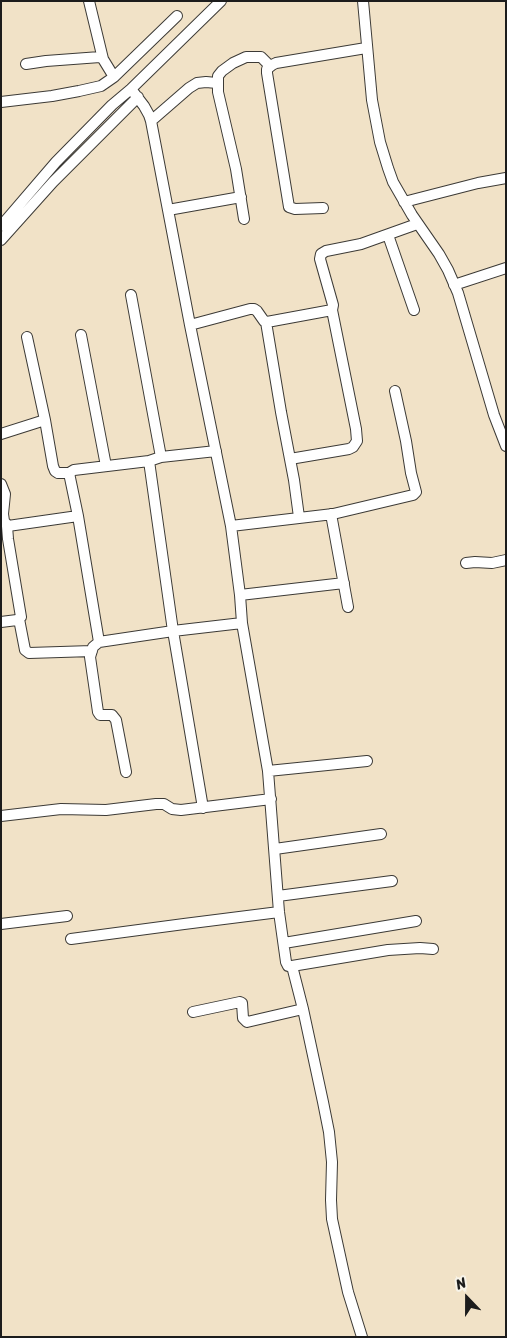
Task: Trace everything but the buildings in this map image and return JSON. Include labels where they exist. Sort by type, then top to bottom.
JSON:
[{"type":"street","points":[[89,1],[103,58],[114,77]]},
{"type":"street","points":[[1,240],[221,1]]},
{"type":"street","points":[[363,1],[372,100],[380,142],[390,175],[404,202],[439,254],[458,293],[494,415],[506,446]]},
{"type":"street","points":[[1,102],[101,86],[114,77],[176,16]]},
{"type":"street","points":[[323,208],[295,209],[289,207],[267,69],[276,63],[366,48]]},
{"type":"street","points":[[26,64],[94,56],[103,58]]},
{"type":"street","points":[[244,219],[236,169],[218,92],[218,76],[233,63],[246,57],[261,57],[270,66]]},
{"type":"street","points":[[151,122],[197,83],[217,83]]},
{"type":"street","points":[[135,93],[149,115],[151,122],[231,526],[242,623],[268,771],[279,912],[286,962],[288,966],[292,966],[388,950],[433,949]]},
{"type":"street","points":[[1,226],[56,162],[112,105],[135,93]]},
{"type":"street","points":[[404,202],[478,183],[506,178]]},
{"type":"street","points":[[168,210],[241,197]]},
{"type":"street","points":[[290,459],[349,449],[357,441],[332,310],[333,305],[320,259],[321,254],[326,251],[356,246],[418,224]]},
{"type":"street","points":[[388,235],[414,310]]},
{"type":"street","points":[[454,285],[506,268]]},
{"type":"street","points":[[131,295],[161,457]]},
{"type":"street","points":[[190,325],[254,309],[266,322],[299,517]]},
{"type":"street","points":[[266,322],[332,310]]},
{"type":"street","points":[[82,335],[106,466]]},
{"type":"street","points":[[27,337],[53,466],[58,473],[149,461],[161,457],[216,451]]},
{"type":"street","points":[[231,526],[331,514],[415,494],[395,391]]},
{"type":"street","points":[[1,434],[45,420]]},
{"type":"street","points":[[149,461],[173,632],[203,808]]},
{"type":"street","points":[[69,473],[99,642]]},
{"type":"street","points":[[1,484],[4,494],[4,521],[7,526],[21,616],[19,620],[25,650],[29,653],[92,651]]},
{"type":"street","points":[[331,514],[348,607]]},
{"type":"street","points":[[7,526],[78,516]]},
{"type":"street","points":[[466,563],[492,563],[506,560]]},
{"type":"street","points":[[240,596],[344,583]]},
{"type":"street","points":[[1,622],[19,620]]},
{"type":"street","points":[[126,772],[116,720],[112,715],[100,715],[98,712],[90,662],[93,648],[99,642],[242,623]]},
{"type":"street","points":[[268,771],[367,761]]},
{"type":"street","points":[[1,816],[61,809],[106,810],[156,804],[164,804],[172,809],[181,810],[270,799]]},
{"type":"street","points":[[275,849],[381,834]]},
{"type":"street","points":[[278,896],[392,881]]},
{"type":"street","points":[[71,939],[279,912]]},
{"type":"street","points":[[1,924],[67,916]]},
{"type":"street","points":[[284,942],[416,921]]},
{"type":"street","points":[[292,966],[329,1132],[332,1162],[332,1219],[348,1292],[362,1337]]},
{"type":"street","points":[[193,1012],[240,1002],[242,1003],[243,1018],[247,1022],[303,1009]]}]
